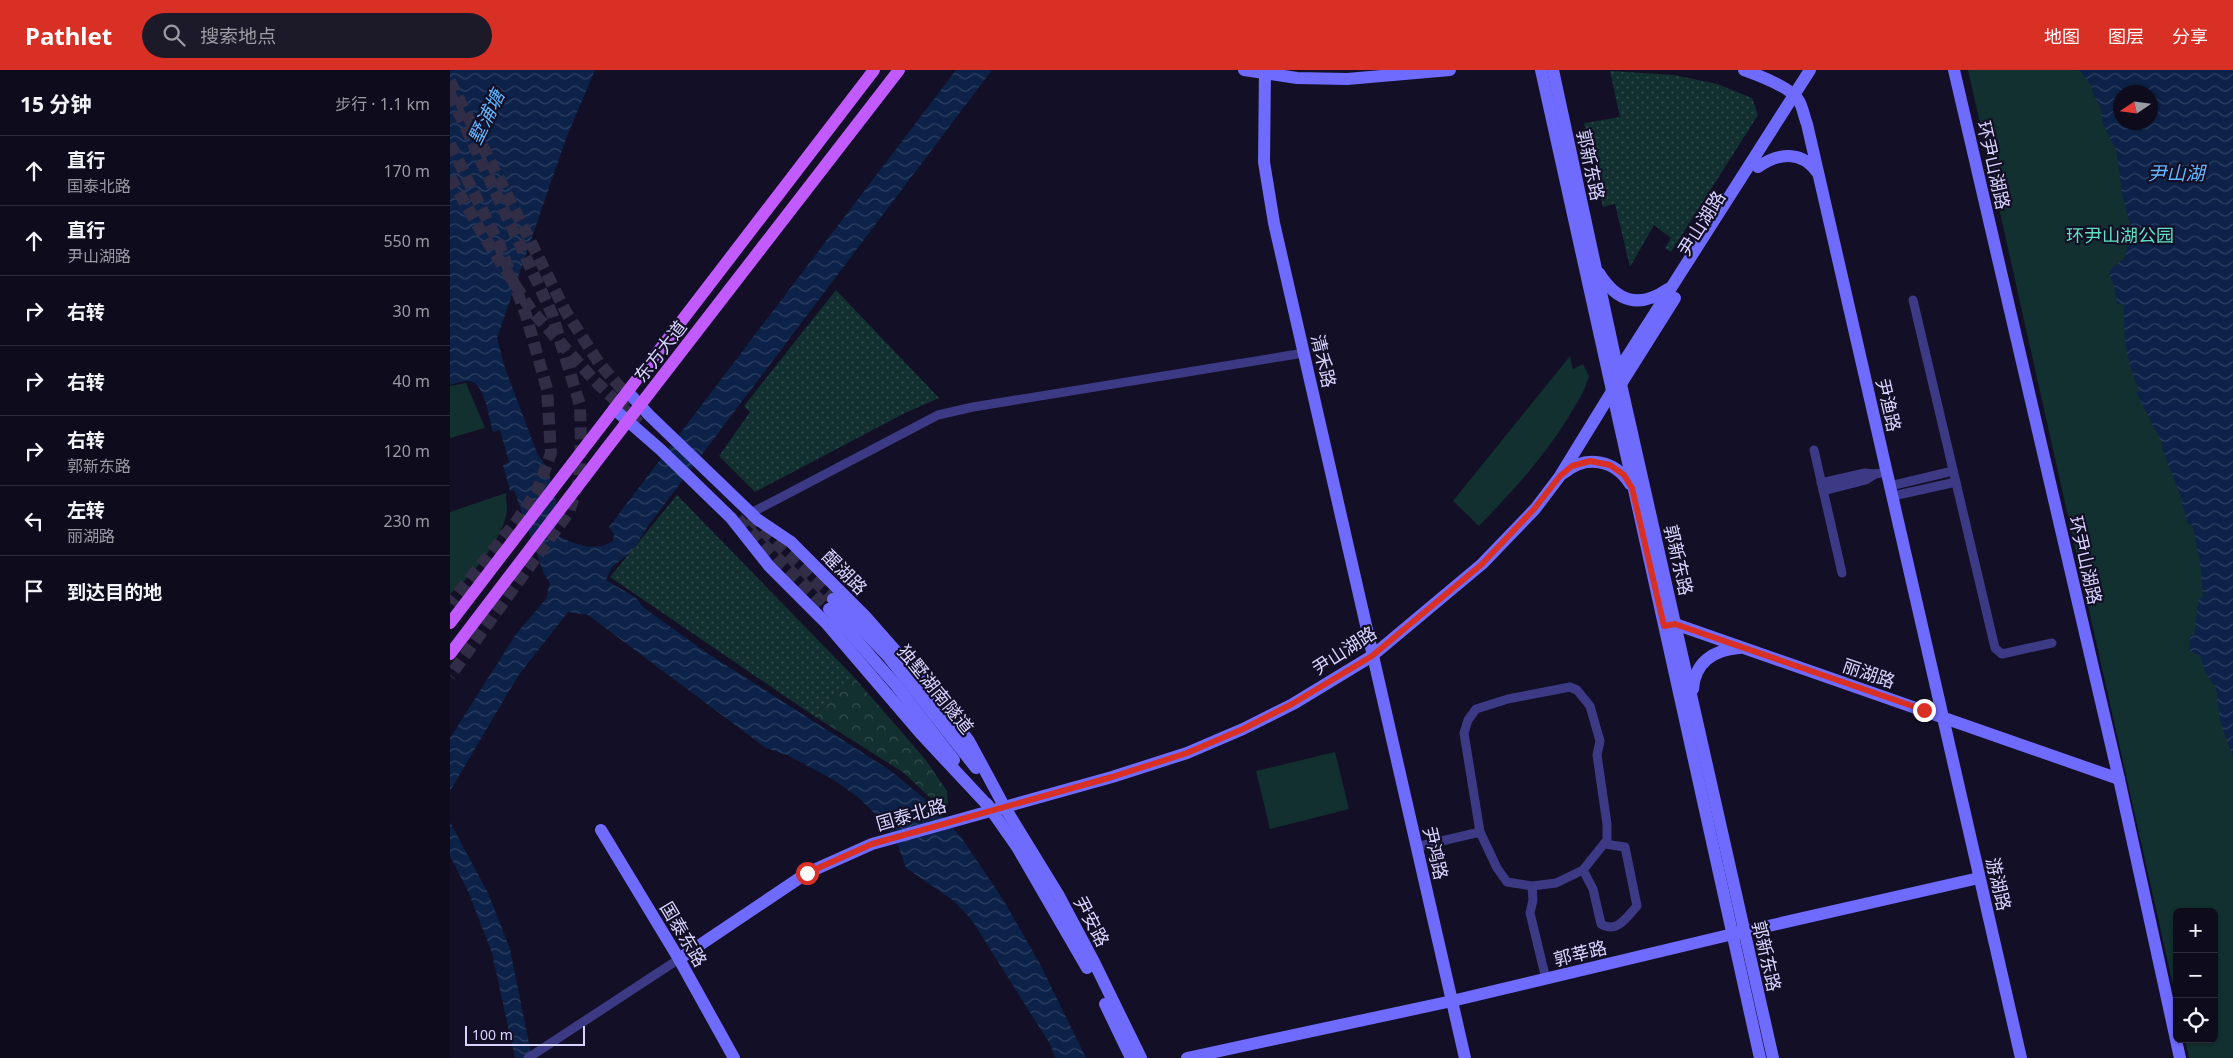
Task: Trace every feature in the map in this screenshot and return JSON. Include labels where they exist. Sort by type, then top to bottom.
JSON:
[{"type":"main road","name":"东方大道","points":[[450,623],[874,70]]},
{"type":"main road","name":"东方大道","points":[[450,654],[899,70]]},
{"type":"street","points":[[1244,70],[1297,78],[1346,79],[1450,70]]},
{"type":"street","name":"郭新东路","points":[[1541,70],[1670,625],[1738,933],[1773,1058]]},
{"type":"street","name":"郭新东路","points":[[1553,70],[1618,371]]},
{"type":"street","points":[[1744,70],[1773,82],[1796,98]]},
{"type":"street","name":"尹山湖路","points":[[998,808],[1112,777],[1187,753],[1243,729],[1284,708],[1372,656],[1482,564],[1534,509],[1560,476],[1758,167],[1810,70]]},
{"type":"street","name":"尹山湖路","points":[[1616,389],[1618,371],[1796,98],[1818,70]]},
{"type":"street","name":"环尹山湖路","points":[[1954,70],[2119,779],[2180,1058]]},
{"type":"street","name":"清禾路","points":[[1264,72],[1264,162],[1274,223],[1372,656]]},
{"type":"street","name":"尹渔路","points":[[1796,98],[1818,173],[1881,473],[1891,491],[1944,717]]},
{"type":"street","points":[[1758,167],[1770,158],[1789,156],[1808,161],[1818,173]]},
{"type":"street","points":[[1596,269],[1610,289],[1622,297],[1633,300],[1650,299],[1672,287]]},
{"type":"street","points":[[1913,300],[1997,651],[2006,654],[2052,643]]},
{"type":"street","points":[[751,513],[938,416],[974,407],[1304,353]]},
{"type":"street","name":"郭新东路","points":[[1616,389],[1632,488],[1693,702],[1760,1058]]},
{"type":"street","name":"醒湖路","points":[[628,392],[751,513],[791,542],[865,616],[923,682],[969,741],[998,808]]},
{"type":"street","points":[[614,409],[661,450],[731,518],[769,566],[827,624],[922,735],[998,808]]},
{"type":"street","points":[[1814,450],[1842,573]]},
{"type":"street","points":[[1560,476],[1572,466],[1582,462],[1602,462],[1618,469],[1632,488]]},
{"type":"street","points":[[1891,491],[1953,471]]},
{"type":"street","points":[[1822,487],[1865,473],[1881,473]]},
{"type":"street","points":[[1891,491],[1956,482]]},
{"type":"street","name":"独墅湖南隧道","points":[[831,604],[862,627],[903,674],[955,740],[998,808]]},
{"type":"street","name":"丽湖路","points":[[1670,625],[1744,648],[2119,779]]},
{"type":"street","points":[[1693,702],[1696,674],[1706,660],[1711,655],[1724,649],[1744,648]]},
{"type":"street","name":"尹鸿路","points":[[1372,656],[1466,1058]]},
{"type":"street","points":[[1570,687],[1577,690],[1590,706],[1600,741],[1597,755],[1607,824],[1605,844],[1583,870],[1556,883],[1532,886],[1507,882],[1497,868],[1480,832],[1464,733],[1468,720],[1476,709],[1508,699],[1570,687]]},
{"type":"street","name":"游湖路","points":[[1944,717],[2021,1058]]},
{"type":"street","name":"国泰北路","points":[[679,959],[807,873],[872,844],[998,808]]},
{"type":"street","name":"尹安路","points":[[998,808],[1017,846],[1086,964],[1130,1058]]},
{"type":"street","name":"尹安路","points":[[998,808],[1059,896],[1093,960],[1140,1058]]},
{"type":"street","name":"国泰东路","points":[[601,830],[679,959],[734,1058]]},
{"type":"street","points":[[1416,847],[1480,832]]},
{"type":"street","points":[[1583,870],[1593,889],[1601,924],[1607,928],[1616,927],[1637,906],[1625,847],[1605,844]]},
{"type":"street","name":"郭莘路","points":[[1187,1058],[1452,1001],[1980,878]]},
{"type":"street","points":[[1532,886],[1533,900],[1530,913],[1546,979]]},
{"type":"street","points":[[528,1058],[679,959]]},
{"type":"green space","name":"环尹山湖公园","points":[[1968,70],[2233,70],[2233,1058],[2189,1058],[2186,1043],[2218,1043],[2218,908],[2173,908],[2173,985]]},
{"type":"green space","points":[[1610,71],[1674,75],[1717,84],[1752,98],[1758,115],[1671,252],[1665,248],[1671,238],[1654,225],[1630,267],[1615,204],[1603,207],[1584,123],[1620,117]]},
{"type":"green space","points":[[836,290],[939,398],[905,413],[755,492],[719,456],[750,412],[744,406]]},
{"type":"green space","points":[[1570,356],[1573,369],[1583,364],[1589,376],[1580,398],[1538,461],[1479,526],[1453,501]]},
{"type":"green space","points":[[466,383],[485,428],[450,438],[450,386]]},
{"type":"green space","points":[[506,493],[507,513],[498,537],[484,559],[450,594],[450,512]]},
{"type":"green space","points":[[677,495],[853,676],[853,679],[814,716],[610,577]]},
{"type":"green space","points":[[853,676],[925,759],[947,791],[948,804],[944,807],[940,807],[904,773],[814,716],[853,679]]},
{"type":"green space","points":[[1335,752],[1349,809],[1270,829],[1256,771]]},
{"type":"water","name":"墅浦塘","points":[[450,70],[595,70],[567,136],[497,338],[505,368],[537,453],[548,469],[560,518],[555,534],[576,544],[591,547],[606,545],[613,541],[614,534],[609,527],[956,70],[992,70],[648,526],[632,551],[612,567],[606,580],[636,598],[644,608],[707,653],[891,771],[931,804],[961,837],[1004,901],[1041,966],[1086,1058],[1055,1058],[1050,1044],[971,919],[954,901],[906,868],[898,845],[883,822],[859,798],[834,780],[787,755],[766,748],[588,615],[568,612],[518,676],[450,791],[450,738],[516,634],[546,599],[550,583],[544,574],[514,490],[510,491],[503,465],[509,462],[500,430],[493,432],[483,394],[474,383],[469,381],[450,385]]},
{"type":"water","name":"尹山湖","points":[[2079,70],[2233,70],[2233,757],[2220,721],[2216,688],[2205,672],[2200,655],[2189,651],[2190,635],[2194,635],[2199,598],[2203,597],[2200,562],[2192,524],[2188,525],[2180,495],[2161,446],[2163,445],[2136,392],[2140,391],[2131,370],[2126,349],[2124,304],[2117,304],[2114,286],[2109,273],[2112,268],[2125,258],[2131,227],[2123,199],[2116,150],[2103,124],[2100,106],[2093,94],[2091,85]]},
{"type":"water","points":[[450,822],[488,893],[510,949],[532,1058],[515,1058],[492,953],[468,891],[450,856]]},
{"type":"tunnel","points":[[450,81],[566,312],[599,363],[632,401]]},
{"type":"tunnel","points":[[450,94],[552,314],[580,405],[581,443],[579,480],[569,512],[450,676]]},
{"type":"tunnel","points":[[450,144],[499,244],[526,315],[547,389],[551,453],[537,491],[516,522],[450,603]]},
{"type":"tunnel","points":[[450,177],[482,233],[531,310],[595,381],[639,423]]},
{"type":"tunnel","points":[[749,517],[833,599]]},
{"type":"tunnel","points":[[738,519],[829,609]]},
{"type":"route","points":[[807,873],[872,844],[1112,777],[1187,753],[1243,729],[1292,704],[1372,656],[1431,608],[1482,564],[1506,540],[1560,476],[1572,466],[1582,462],[1602,462],[1618,469],[1632,488],[1664,626],[1675,624],[1924,710]]}]
